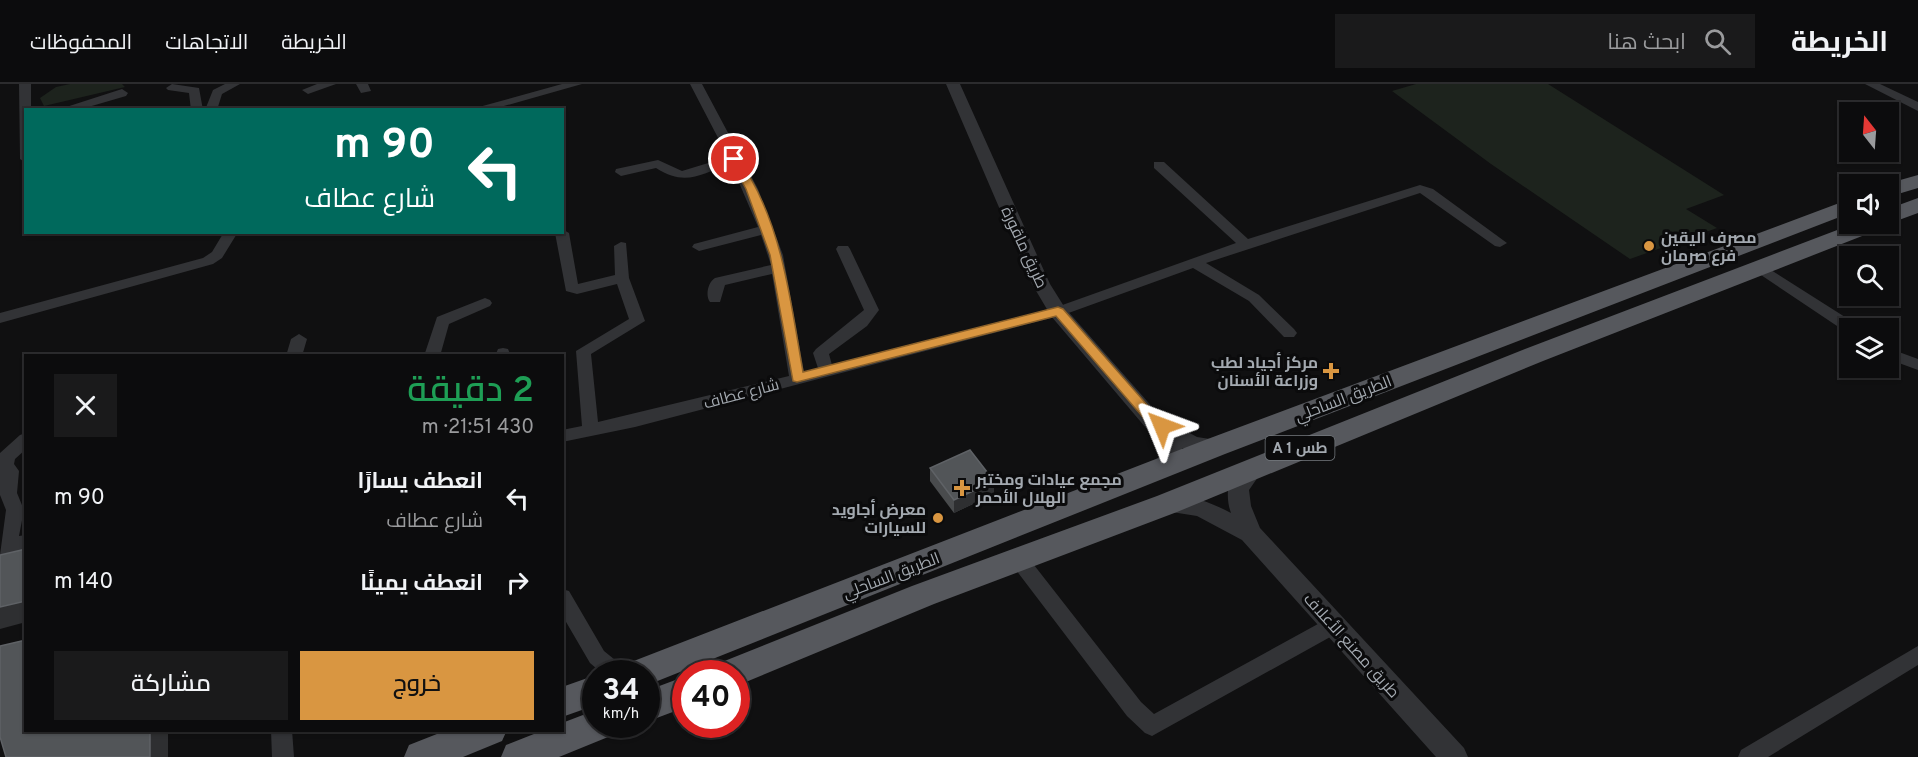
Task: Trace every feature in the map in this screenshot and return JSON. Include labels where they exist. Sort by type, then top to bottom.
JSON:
[{"type":"highway","points":[[1899,187],[1918,181]]},
{"type":"highway","points":[[1899,213],[1918,205]]},
{"type":"highway","name":"الطريق الساحلي","points":[[660,665],[1215,447],[1839,222]]},
{"type":"highway","name":"الطريق الساحلي","points":[[750,665],[923,595],[1020,561],[1167,504],[1254,467],[1760,268],[1839,225]]},
{"type":"highway","points":[[564,701],[582,695]]},
{"type":"highway","points":[[421,757],[485,732]]},
{"type":"highway","points":[[518,757],[582,732]]},
{"type":"street","points":[[25,84],[25,108]]},
{"type":"street","points":[[212,108],[217,92],[234,84]]},
{"type":"street","points":[[308,90],[330,84]]},
{"type":"street","points":[[480,108],[538,89],[576,84]]},
{"type":"street","points":[[696,84],[751,189],[766,229],[779,268],[797,378]]},
{"type":"street","name":"طريق ماقورة","points":[[953,84],[1026,254],[1058,312],[1151,418],[1171,446],[1174,455],[1171,464]]},
{"type":"street","points":[[1871,84],[1918,107]]},
{"type":"street","points":[[172,88],[195,90],[197,108]]},
{"type":"street","points":[[70,108],[122,93]]},
{"type":"street","points":[[621,172],[658,164],[676,175],[683,175],[734,159]]},
{"type":"street","points":[[1159,165],[1246,244]]},
{"type":"street","name":"شارع عطاف","points":[[564,436],[591,431],[1058,312],[1246,244],[1420,189],[1428,192],[1500,243]]},
{"type":"street","points":[[699,247],[766,229]]},
{"type":"street","points":[[0,318],[208,261],[217,255],[230,234]]},
{"type":"street","points":[[562,234],[571,288],[577,289],[622,278]]},
{"type":"street","points":[[591,431],[584,351],[638,321],[622,278],[621,246]]},
{"type":"street","points":[[826,370],[821,353],[832,340],[868,318],[872,310],[843,249]]},
{"type":"street","points":[[1196,262],[1254,298],[1289,333]]},
{"type":"street","points":[[716,299],[717,283],[720,281],[779,268]]},
{"type":"street","points":[[1760,268],[1839,320]]},
{"type":"street","points":[[433,354],[442,321],[485,303]]},
{"type":"street","points":[[295,354],[299,339]]},
{"type":"street","points":[[1899,357],[1918,365]]},
{"type":"street","name":"طريق ماقورة","points":[[1151,418],[1186,443],[1215,447]]},
{"type":"street","points":[[11,546],[15,510],[8,493],[10,471],[5,466],[7,456],[24,441]]},
{"type":"street","name":"طريق مصنع الأعلاف","points":[[1250,533],[1237,490],[1239,481],[1254,467]]},
{"type":"street","name":"طريق مصنع الأعلاف","points":[[1167,504],[1201,508],[1250,533],[1454,757]]},
{"type":"street","points":[[1020,561],[1134,709],[1152,726],[1334,625]]},
{"type":"street","points":[[564,600],[601,660]]},
{"type":"street","points":[[1749,757],[1918,655]]},
{"type":"street","points":[[281,732],[283,757]]},
{"type":"shaded area","points":[[70,84],[122,84],[125,87],[44,106],[40,98],[56,87]]},
{"type":"shaded area","points":[[1416,84],[1548,84],[1724,195],[1686,209],[1717,228],[1630,259],[1491,164],[1392,91]]},
{"type":"building","points":[[970,450],[994,481],[954,500],[930,468]]},
{"type":"building","points":[[24,549],[24,601],[0,607],[0,555]]},
{"type":"building","points":[[24,640],[24,732],[150,732],[150,757],[6,757],[0,737],[0,646]]},
{"type":"place","name":"مصرف اليقين فرع صرمان","points":[[1649,246]]},
{"type":"place","name":"مركز أجياد لطب وزراعة الأسنان","points":[[1331,371]]},
{"type":"place","name":"مجمع عيادات ومختبر الهلال الأحمر","points":[[962,488]]},
{"type":"place","name":"معرض أجاويد للسيارات","points":[[938,518]]},
{"type":"route","points":[[734,159],[751,189],[776,255],[797,378],[1058,312],[1151,418],[1162,426]]}]
